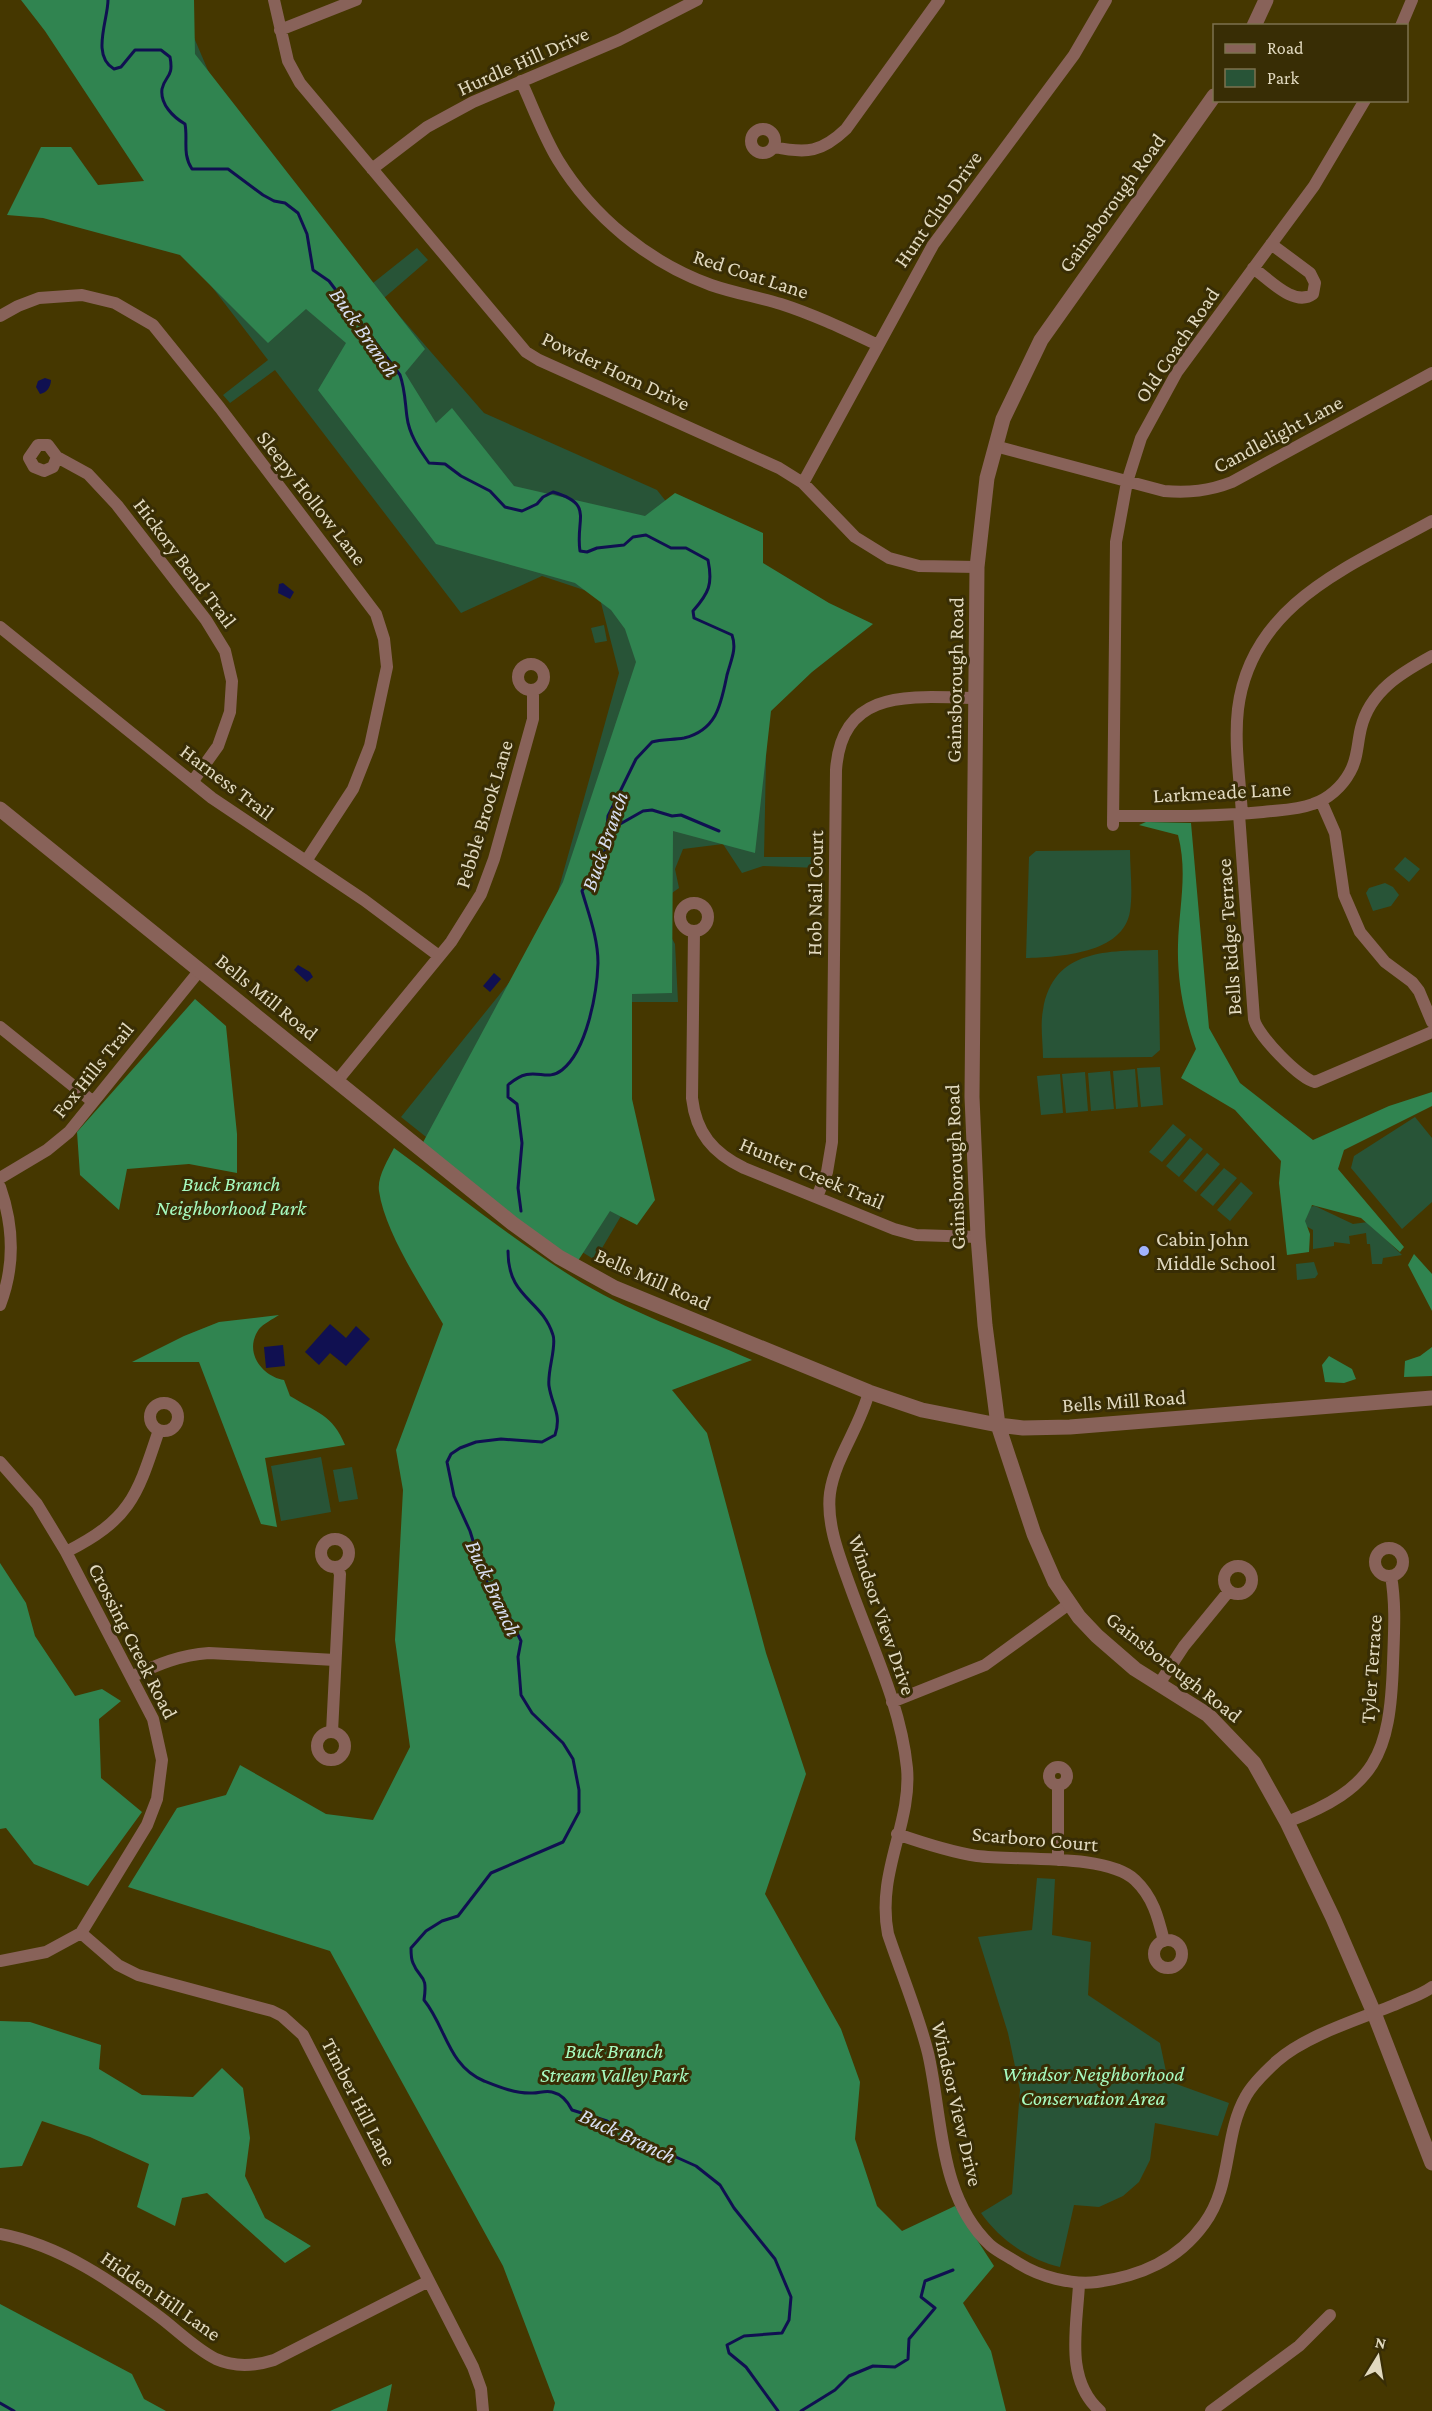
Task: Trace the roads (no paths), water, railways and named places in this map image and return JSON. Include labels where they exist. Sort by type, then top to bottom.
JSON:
[{"type":"street","name":"Powder Horn Drive","points":[[274,0],[293,73],[515,341],[532,356],[756,455],[803,483],[855,537],[889,558],[919,566],[977,567]]},
{"type":"street","points":[[280,30],[309,21],[356,0]]},
{"type":"street","name":"Hurdle Hill Drive","points":[[372,169],[427,127],[473,102],[620,40],[697,0]]},
{"type":"street","points":[[774,147],[793,151],[814,150],[832,143],[846,129],[939,0]]},
{"type":"street","name":"Hunt Club Drive","points":[[803,483],[933,245],[1074,55],[1106,0]]},
{"type":"street","points":[[1255,24],[1266,0]]},
{"type":"street","points":[[1402,24],[1412,0]]},
{"type":"street","name":"Red Coat Lane","points":[[521,81],[544,133],[566,172],[594,208],[623,236],[667,265],[693,278],[803,311],[878,345]]},
{"type":"street","name":"Gainsborough Road","points":[[1213,99],[1041,340],[1013,393],[995,446],[981,518],[977,567],[972,1107],[985,1325],[998,1425],[1034,1534],[1055,1582],[1069,1604],[1097,1636],[1136,1669],[1208,1716],[1254,1763],[1287,1822],[1374,2013],[1432,2163]]},
{"type":"street","name":"Old Coach Road","points":[[1113,820],[1115,564],[1119,520],[1127,482],[1141,438],[1170,384],[1331,160],[1364,102]]},
{"type":"street","points":[[1254,268],[1293,296],[1303,299],[1313,294],[1315,283],[1310,273],[1270,244]]},
{"type":"street","name":"Sleepy Hollow Lane","points":[[0,316],[39,298],[82,295],[115,303],[153,325],[220,408],[376,614],[384,639],[387,667],[370,746],[353,789],[306,861]]},
{"type":"street","name":"Candlelight Lane","points":[[995,446],[1164,492],[1189,493],[1214,489],[1233,482],[1432,373]]},
{"type":"street","name":"Hickory Bend Trail","points":[[57,457],[88,474],[117,505],[206,620],[225,651],[232,681],[230,712],[218,746],[193,781]]},
{"type":"street","name":"Bells Ridge Terrace","points":[[1432,521],[1314,588],[1290,607],[1268,632],[1251,662],[1238,708],[1241,814],[1254,1019],[1260,1032],[1303,1078],[1315,1082],[1432,1032]]},
{"type":"street","name":"Harness Trail","points":[[0,627],[245,822],[387,916],[439,956]]},
{"type":"street","name":"Larkmeade Lane","points":[[1113,820],[1241,814],[1299,808],[1321,801],[1334,792],[1350,773],[1357,756],[1364,719],[1377,697],[1395,678],[1432,656]]},
{"type":"street","name":"Pebble Brook Lane","points":[[337,1081],[439,956],[473,910],[489,876],[533,719],[533,690]]},
{"type":"street","name":"Hob Nail Court","points":[[817,1197],[827,1172],[832,1142],[836,770],[840,744],[858,715],[882,701],[902,697],[976,698]]},
{"type":"street","points":[[1321,801],[1335,833],[1344,895],[1360,932],[1385,962],[1412,982],[1419,991],[1432,1022]]},
{"type":"street","name":"Bells Mill Road","points":[[0,809],[512,1223],[574,1267],[636,1297],[869,1392],[922,1410],[998,1425],[1023,1428],[1070,1427],[1432,1398]]},
{"type":"street","name":"Hunter Creek Trail","points":[[694,931],[692,1098],[698,1125],[712,1147],[725,1158],[916,1235],[948,1238],[978,1237]]},
{"type":"street","name":"Fox Hills Trail","points":[[0,1178],[59,1142],[200,969]]},
{"type":"street","points":[[0,1027],[92,1101]]},
{"type":"street","points":[[0,1187],[12,1241],[8,1281],[0,1305]]},
{"type":"street","name":"Windsor View Drive","points":[[869,1392],[864,1413],[835,1474],[830,1495],[831,1514],[841,1560],[892,1702],[902,1736],[907,1770],[906,1791],[885,1882],[885,1918],[888,1934],[928,2051],[946,2162],[957,2197],[972,2224],[992,2246],[1029,2270],[1079,2284],[1116,2280],[1145,2272],[1163,2263],[1185,2246],[1204,2224],[1220,2196],[1236,2121],[1246,2097],[1257,2081],[1279,2059],[1305,2043],[1432,1987]]},
{"type":"street","points":[[66,1552],[94,1537],[122,1513],[142,1480],[159,1430]]},
{"type":"street","name":"Crossing Creek Road","points":[[0,1462],[37,1504],[66,1552],[133,1676],[157,1730],[162,1760],[160,1785],[147,1825],[81,1933]]},
{"type":"street","points":[[332,1732],[340,1574],[337,1567]]},
{"type":"street","name":"Tyler Terrace","points":[[1287,1822],[1317,1810],[1346,1792],[1370,1769],[1384,1744],[1392,1703],[1395,1602],[1391,1576]]},
{"type":"street","points":[[1160,1684],[1184,1646],[1229,1591]]},
{"type":"street","points":[[892,1702],[985,1665],[1069,1604]]},
{"type":"street","points":[[133,1676],[170,1659],[189,1654],[209,1653],[335,1660]]},
{"type":"street","points":[[1058,1785],[1058,1860]]},
{"type":"street","name":"Scarboro Court","points":[[897,1834],[933,1847],[977,1856],[1058,1860],[1111,1866],[1134,1878],[1155,1906],[1164,1941]]},
{"type":"street","points":[[0,1961],[46,1952],[81,1933]]},
{"type":"street","name":"Timber Hill Lane","points":[[81,1933],[118,1965],[138,1975],[261,2007],[282,2016],[303,2035],[474,2367],[482,2389],[483,2411]]},
{"type":"street","name":"Hidden Hill Lane","points":[[0,2234],[53,2252],[106,2279],[203,2351],[233,2364],[250,2365],[274,2360],[429,2281]]},
{"type":"street","points":[[1079,2284],[1075,2356],[1077,2373],[1083,2389],[1100,2411]]},
{"type":"street","points":[[1211,2411],[1299,2346],[1330,2315]]},
{"type":"waterway","name":"Buck Branch","points":[[108,0],[102,37],[103,56],[107,63],[114,69],[121,67],[135,50],[161,50],[170,57],[171,69],[163,84],[162,95],[168,110],[185,124],[186,152],[192,169],[228,169],[263,195],[274,201],[285,203],[298,213],[307,234],[313,270],[329,281],[400,375],[410,429],[429,463],[445,464],[461,476],[490,491],[505,507],[522,511],[537,504],[543,497],[553,492],[566,497],[579,508],[580,551],[587,552],[597,548],[624,545],[633,537],[646,535],[671,548],[686,548],[708,560],[710,582],[703,599],[693,611],[694,618],[732,635],[734,650],[722,696],[716,714],[704,729],[684,738],[652,742],[636,759],[608,816],[605,851],[582,891],[598,954],[593,1005],[584,1035],[571,1061],[556,1074],[525,1075],[508,1085],[508,1097],[517,1104],[522,1143],[518,1188],[521,1211]]},
{"type":"waterway","points":[[606,832],[643,811],[652,810],[672,816],[681,815],[719,831]]},
{"type":"waterway","name":"Buck Branch","points":[[508,1251],[509,1267],[513,1279],[541,1313],[553,1335],[554,1346],[549,1386],[557,1416],[555,1435],[542,1442],[501,1439],[476,1442],[451,1454],[447,1462],[454,1496],[470,1531],[491,1592],[505,1608],[521,1641],[518,1657],[521,1695],[532,1713],[563,1743],[573,1759],[579,1790],[579,1812],[563,1842],[491,1873],[458,1916],[442,1921],[426,1931],[411,1948],[412,1960],[424,1981],[424,2000],[455,2056],[472,2074],[484,2081],[514,2091],[555,2093],[564,2099],[572,2110],[607,2121],[649,2145],[696,2166],[720,2185],[734,2208],[775,2259],[791,2297],[789,2320],[782,2333],[744,2336],[727,2345],[729,2353],[746,2367],[778,2411]]},
{"type":"waterway","points":[[801,2411],[835,2390],[849,2376],[873,2366],[895,2367],[908,2359],[909,2339],[935,2308],[921,2297],[925,2281],[953,2270]]},
{"type":"waterway","points":[[0,2403],[14,2411]]},
{"type":"place","name":"Cabin John Middle School","points":[[1144,1251]]},
{"type":"park label","name":"Buck Branch Neighborhood Park","points":[[231,1196]]},
{"type":"park label","name":"Buck Branch Stream Valley Park","points":[[614,2063]]},
{"type":"park label","name":"Windsor Neighborhood Conservation Area","points":[[1093,2086]]}]
